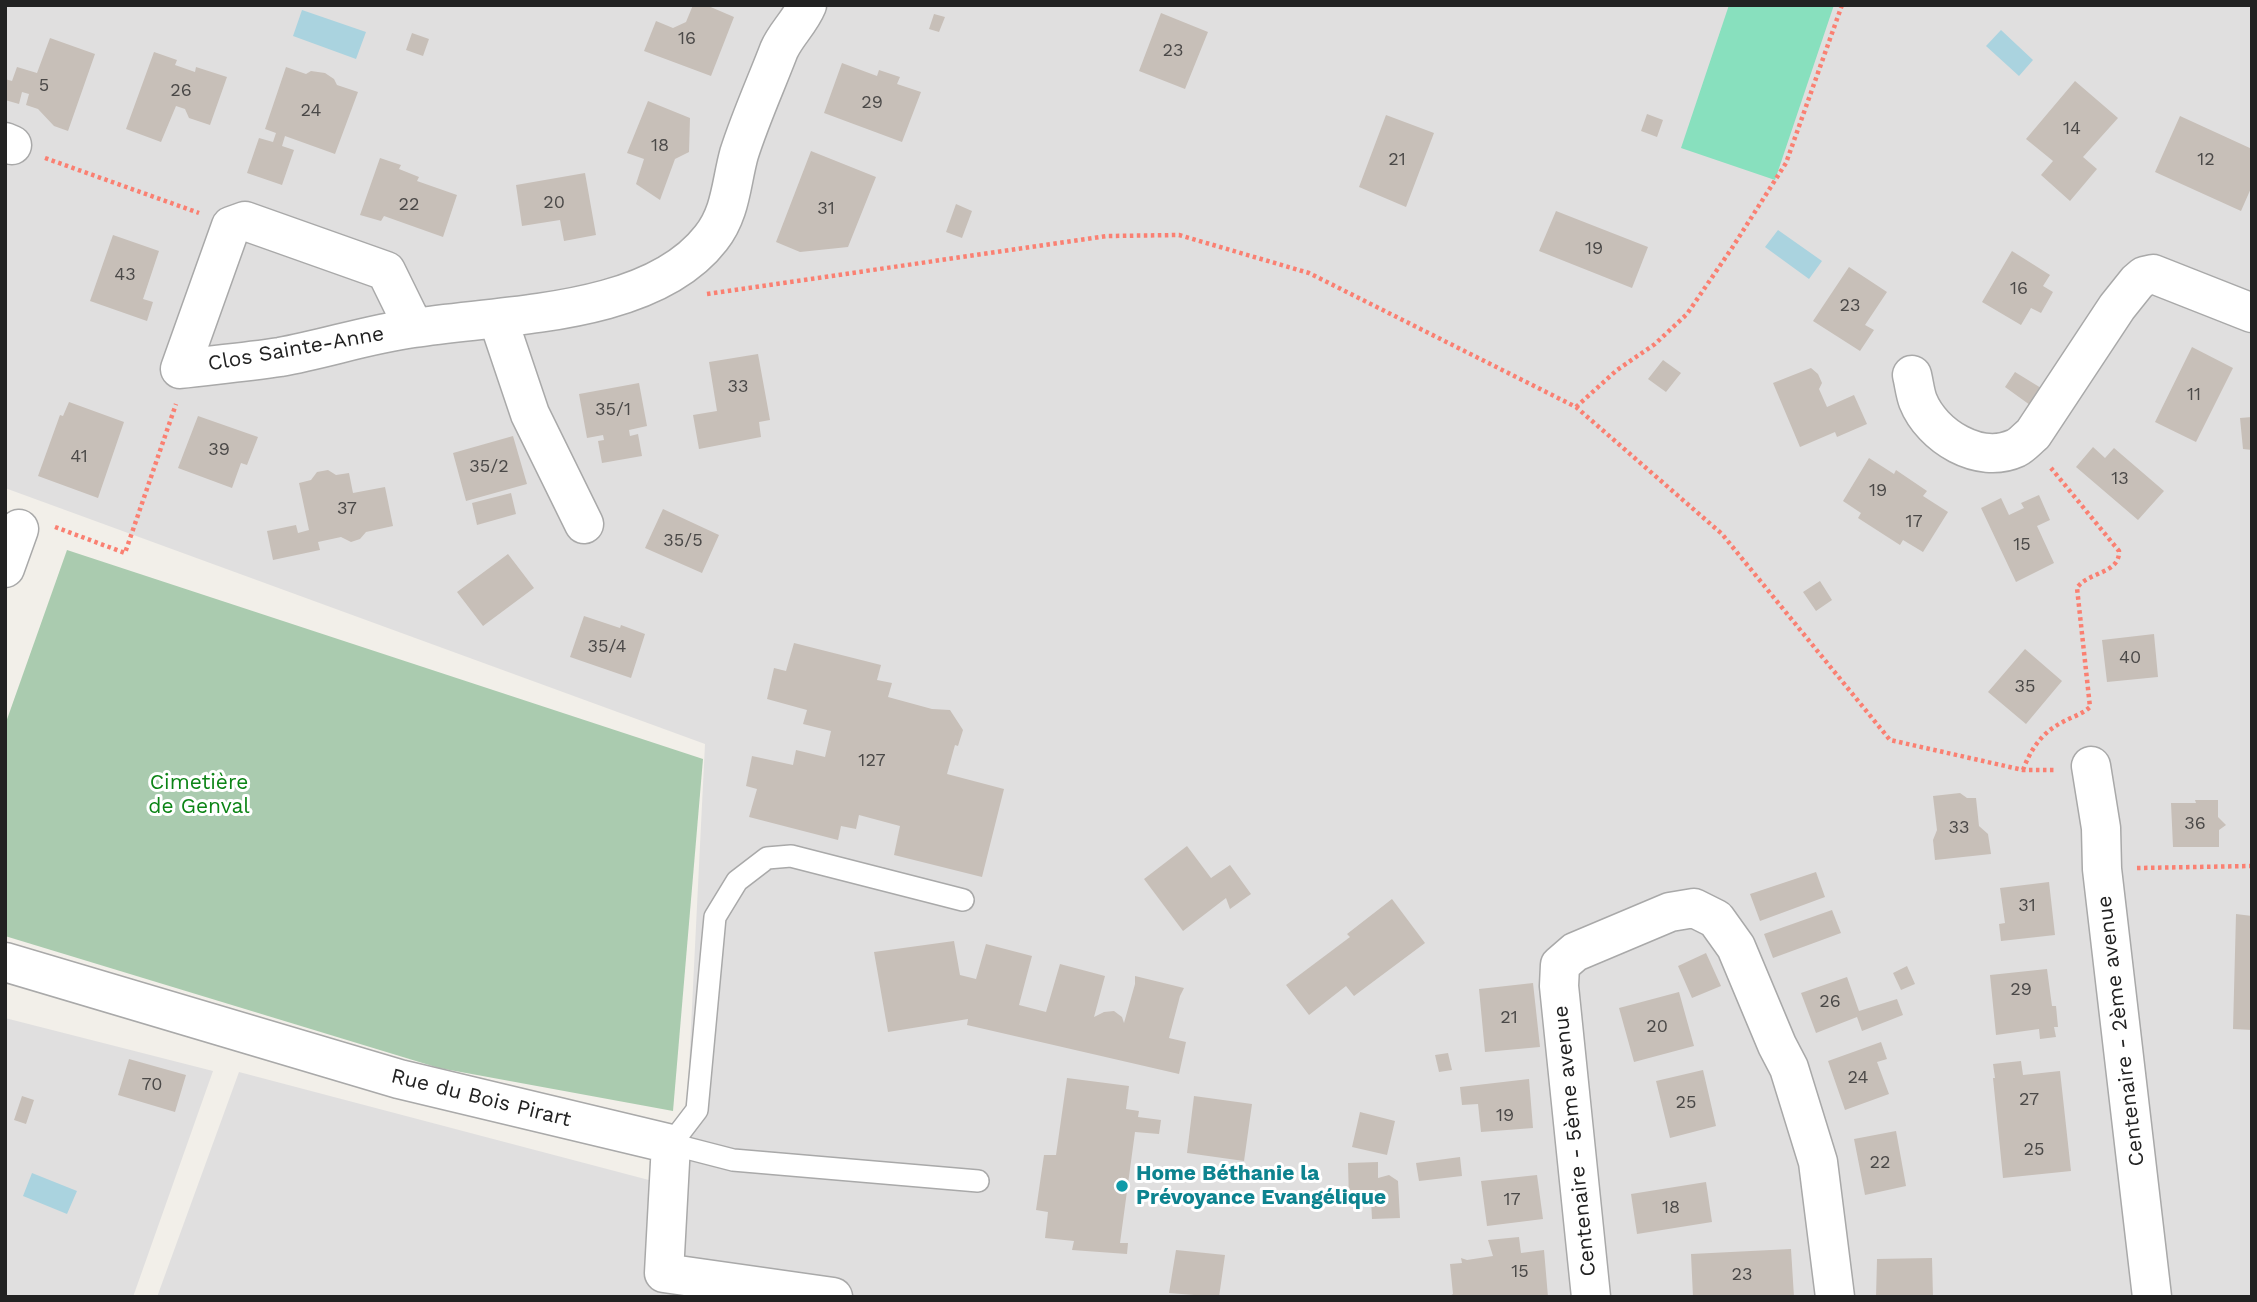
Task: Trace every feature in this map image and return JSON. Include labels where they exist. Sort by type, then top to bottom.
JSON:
[{"type":"street","name":"Clos Sainte-Anne","points":[[414,328],[386,271],[245,221],[230,226],[180,369],[280,357],[414,328],[498,319],[594,302],[666,276],[687,264],[712,237],[729,204],[739,154],[781,46],[807,5]]},
{"type":"street","points":[[1912,374],[1918,400],[1928,418],[1961,446],[1982,452],[2001,453],[2017,447],[2033,434],[2117,307],[2144,276],[2153,274],[2252,313]]},
{"type":"street","points":[[498,319],[530,414],[584,524]]},
{"type":"street","points":[[5,568],[19,529]]},
{"type":"street","name":"Centenaire - 2ème avenue","points":[[2091,766],[2101,828],[2102,869],[2152,1297]]},
{"type":"street","name":"Centenaire - 5ème avenue","points":[[1591,1297],[1559,986],[1560,964],[1586,947],[1670,912],[1694,908],[1716,919],[1736,947],[1789,1068],[1818,1162],[1835,1297]]},
{"type":"street","name":"Rue du Bois Pirart","points":[[5,962],[399,1079],[671,1144]]},
{"type":"street","points":[[671,1144],[664,1273],[833,1297]]},
{"type":"lane","points":[[963,900],[791,856],[767,858],[737,881],[715,917],[697,1110],[671,1144],[733,1160],[978,1181]]},
{"type":"path","points":[[1576,407],[1618,370],[1655,344],[1686,314],[1732,248],[1786,163],[1842,5]]},
{"type":"path","points":[[8,144],[230,226]]},
{"type":"path","points":[[666,276],[706,294],[1107,236],[1179,235],[1310,273],[1576,407],[1722,534],[1890,740],[2023,770],[2091,766]]},
{"type":"path","points":[[19,529],[27,516],[125,554],[180,392],[180,369]]},
{"type":"path","points":[[2023,770],[2031,749],[2048,732],[2059,723],[2082,714],[2090,707],[2077,587],[2081,581],[2115,566],[2119,559],[2119,551],[2040,454],[2033,434]]},
{"type":"path","points":[[2149,867],[2252,866]]},
{"type":"shaded area","points":[[5,5],[2252,5],[2252,1297],[157,1297],[239,1072],[683,1189],[705,744],[5,488]]},
{"type":"shaded area","points":[[5,1018],[213,1071],[133,1297],[5,1297]]},
{"type":"green space","points":[[1729,5],[1834,5],[1775,180],[1681,148]]},
{"type":"green space","name":"Cimetière de Genval","points":[[67,550],[703,759],[673,1111],[439,1068],[5,936],[5,725]]},
{"type":"water","points":[[302,10],[366,32],[356,59],[293,36]]},
{"type":"water","points":[[2001,30],[2033,60],[2019,76],[1986,46]]},
{"type":"water","points":[[1778,230],[1822,261],[1809,279],[1765,247]]},
{"type":"water","points":[[32,1173],[77,1191],[67,1214],[23,1196]]},
{"type":"building","points":[[693,5],[706,5],[734,17],[711,76],[644,51],[656,21],[673,28],[686,22]]},
{"type":"building","points":[[1161,13],[1208,32],[1185,89],[1139,71]]},
{"type":"building","points":[[934,14],[945,17],[939,32],[929,29]]},
{"type":"building","points":[[412,33],[429,39],[423,56],[406,50]]},
{"type":"building","points":[[50,38],[95,54],[68,131],[54,126],[38,109],[26,105],[29,94],[22,92],[19,104],[5,100],[5,79],[12,81],[17,67],[37,73]]},
{"type":"building","points":[[154,52],[177,60],[175,65],[195,72],[196,67],[227,77],[210,125],[189,118],[185,109],[176,106],[161,142],[126,129]]},
{"type":"building","points":[[842,63],[877,76],[879,70],[900,77],[897,84],[921,92],[902,142],[824,113]]},
{"type":"building","points":[[286,67],[306,74],[311,71],[325,73],[334,79],[337,85],[358,92],[335,154],[285,136],[282,146],[294,150],[282,185],[247,173],[259,138],[273,142],[276,133],[265,129]]},
{"type":"building","points":[[2075,81],[2118,118],[2083,157],[2097,169],[2070,201],[2041,175],[2053,161],[2026,139]]},
{"type":"building","points":[[648,101],[690,118],[689,152],[675,159],[660,200],[636,184],[644,159],[627,153]]},
{"type":"building","points":[[1647,114],[1663,120],[1657,137],[1641,131]]},
{"type":"building","points":[[1386,115],[1434,133],[1406,207],[1359,187]]},
{"type":"building","points":[[2180,116],[2252,149],[2252,186],[2241,211],[2155,172]]},
{"type":"building","points":[[811,151],[876,177],[848,247],[800,252],[776,242]]},
{"type":"building","points":[[380,158],[401,165],[399,169],[419,177],[417,181],[457,195],[443,237],[384,216],[381,221],[360,215]]},
{"type":"building","points":[[585,173],[596,235],[564,241],[560,220],[522,226],[516,185]]},
{"type":"building","points":[[956,204],[972,211],[962,238],[946,232]]},
{"type":"building","points":[[1556,211],[1648,247],[1632,288],[1539,251]]},
{"type":"building","points":[[113,235],[159,251],[143,299],[153,302],[147,321],[90,301]]},
{"type":"building","points":[[2012,251],[2050,275],[2043,286],[2053,292],[2041,313],[2031,308],[2021,325],[1982,302]]},
{"type":"building","points":[[1849,267],[1887,292],[1865,325],[1874,330],[1860,351],[1813,321]]},
{"type":"building","points":[[2192,347],[2233,368],[2196,442],[2155,422]]},
{"type":"building","points":[[758,354],[770,420],[759,422],[761,437],[699,449],[693,415],[717,411],[709,362]]},
{"type":"building","points":[[1663,360],[1681,373],[1666,392],[1648,379]]},
{"type":"building","points":[[1811,368],[1822,383],[1819,389],[1827,407],[1854,395],[1867,424],[1837,437],[1835,432],[1800,447],[1773,383]]},
{"type":"building","points":[[2015,372],[2041,388],[2030,405],[2005,387]]},
{"type":"building","points":[[639,383],[647,426],[629,430],[630,436],[638,434],[642,456],[602,463],[598,441],[604,440],[603,435],[587,438],[579,394]]},
{"type":"building","points":[[69,402],[124,422],[98,498],[38,476],[60,415],[63,416]]},
{"type":"building","points":[[198,416],[258,437],[247,465],[241,463],[232,488],[178,468]]},
{"type":"building","points":[[2252,417],[2252,450],[2243,449],[2240,418]]},
{"type":"building","points":[[513,436],[527,484],[466,501],[453,453]]},
{"type":"building","points":[[2093,447],[2105,458],[2114,448],[2164,491],[2138,520],[2076,467]]},
{"type":"building","points":[[1869,458],[1894,474],[1896,470],[1927,491],[1923,496],[1948,512],[1923,552],[1903,540],[1900,545],[1858,518],[1861,513],[1843,501]]},
{"type":"building","points":[[328,470],[336,475],[349,473],[353,493],[385,487],[393,526],[366,532],[360,539],[351,542],[341,537],[318,542],[320,550],[273,560],[267,531],[296,525],[298,533],[309,530],[299,483],[311,480],[317,472]]},
{"type":"building","points":[[511,493],[516,514],[477,525],[472,503]]},
{"type":"building","points":[[2039,495],[2050,520],[2037,526],[2054,563],[2016,582],[1981,508],[2001,498],[2009,515],[2024,508],[2021,503]]},
{"type":"building","points":[[663,509],[719,535],[702,573],[645,548]]},
{"type":"building","points":[[508,554],[534,588],[483,626],[457,592]]},
{"type":"building","points":[[1820,581],[1832,600],[1816,611],[1803,592]]},
{"type":"building","points":[[584,616],[645,634],[631,678],[570,657]]},
{"type":"building","points":[[2154,634],[2158,677],[2107,682],[2102,640]]},
{"type":"building","points":[[794,643],[881,665],[877,680],[892,683],[888,697],[932,709],[950,710],[963,730],[958,746],[955,745],[947,774],[1004,789],[982,877],[894,855],[900,826],[859,815],[856,829],[841,826],[838,840],[749,817],[757,789],[746,786],[752,756],[793,765],[796,750],[825,757],[831,731],[803,724],[807,710],[767,699],[774,668],[786,671]]},
{"type":"building","points":[[2025,649],[2062,681],[2026,724],[1988,692]]},
{"type":"building","points":[[1960,793],[1967,798],[1976,798],[1979,826],[1988,834],[1991,854],[1935,860],[1933,840],[1937,830],[1933,796]]},
{"type":"building","points":[[2195,800],[2218,800],[2218,817],[2226,825],[2219,830],[2219,847],[2173,847],[2171,803],[2196,803]]},
{"type":"building","points":[[1187,846],[1211,878],[1230,865],[1251,894],[1230,909],[1226,898],[1183,931],[1144,879]]},
{"type":"building","points":[[1816,872],[1825,897],[1760,921],[1750,894]]},
{"type":"building","points":[[2049,882],[2055,935],[2001,941],[1999,924],[2005,923],[2000,888]]},
{"type":"building","points":[[1392,899],[1425,943],[1354,996],[1346,986],[1309,1015],[1286,985],[1350,937],[1347,934]]},
{"type":"building","points":[[1832,910],[1841,933],[1773,958],[1764,934]]},
{"type":"building","points":[[2236,914],[2252,916],[2252,1030],[2233,1029]]},
{"type":"building","points":[[954,941],[960,975],[976,979],[986,944],[1032,956],[1019,1005],[1046,1012],[1060,964],[1105,976],[1094,1017],[1114,1011],[1122,1017],[1124,1023],[1135,976],[1184,988],[1169,1038],[1186,1042],[1179,1074],[967,1025],[968,1019],[888,1032],[874,952]]},
{"type":"building","points":[[1706,953],[1721,986],[1692,998],[1678,966]]},
{"type":"building","points":[[1907,966],[1915,984],[1901,990],[1893,973]]},
{"type":"building","points":[[2047,969],[2052,1006],[2056,1006],[2056,1037],[2040,1039],[2039,1029],[1996,1035],[1990,975]]},
{"type":"building","points":[[1847,977],[1859,1011],[1897,999],[1903,1015],[1862,1031],[1857,1017],[1816,1033],[1801,993]]},
{"type":"building","points":[[1533,983],[1540,1047],[1485,1052],[1479,989]]},
{"type":"building","points":[[1679,992],[1694,1046],[1634,1062],[1619,1008]]},
{"type":"building","points":[[1881,1042],[1887,1059],[1877,1062],[1889,1094],[1845,1110],[1828,1061]]},
{"type":"building","points":[[1448,1053],[1452,1070],[1439,1072],[1435,1055]]},
{"type":"building","points":[[129,1059],[186,1075],[175,1112],[118,1095]]},
{"type":"building","points":[[2021,1061],[2023,1075],[2060,1071],[2071,1171],[2003,1178],[1993,1064]]},
{"type":"building","points":[[1703,1070],[1716,1126],[1670,1138],[1656,1081]]},
{"type":"building","points":[[1067,1078],[1129,1086],[1126,1109],[1139,1111],[1138,1117],[1161,1120],[1159,1134],[1135,1132],[1120,1243],[1128,1243],[1127,1254],[1072,1250],[1074,1241],[1045,1238],[1048,1212],[1036,1210],[1044,1155],[1056,1155]]},
{"type":"building","points":[[1529,1079],[1533,1128],[1481,1132],[1478,1104],[1462,1105],[1460,1087]]},
{"type":"building","points":[[22,1096],[34,1100],[26,1124],[14,1120]]},
{"type":"building","points":[[1194,1096],[1252,1104],[1244,1161],[1187,1153]]},
{"type":"building","points":[[1360,1112],[1395,1121],[1387,1155],[1352,1147]]},
{"type":"building","points":[[1896,1131],[1906,1186],[1865,1195],[1854,1139]]},
{"type":"building","points":[[1460,1157],[1462,1176],[1419,1181],[1416,1163]]},
{"type":"building","points":[[1378,1162],[1378,1178],[1389,1175],[1398,1181],[1400,1218],[1372,1219],[1371,1200],[1349,1200],[1348,1163]]},
{"type":"building","points":[[1537,1175],[1543,1219],[1487,1226],[1481,1181]]},
{"type":"building","points":[[1706,1182],[1712,1222],[1637,1234],[1631,1194]]},
{"type":"building","points":[[1519,1237],[1521,1253],[1544,1250],[1548,1297],[1448,1297],[1453,1294],[1450,1264],[1462,1263],[1461,1258],[1467,1260],[1493,1256],[1488,1240]]},
{"type":"building","points":[[1791,1249],[1794,1297],[1693,1297],[1691,1254]]},
{"type":"building","points":[[1176,1250],[1225,1255],[1219,1297],[1169,1293]]},
{"type":"building","points":[[1932,1258],[1933,1297],[1876,1297],[1877,1259]]},
{"type":"place","name":"Home Béthanie la Prévoyance Evangélique","points":[[1122,1186]]}]
